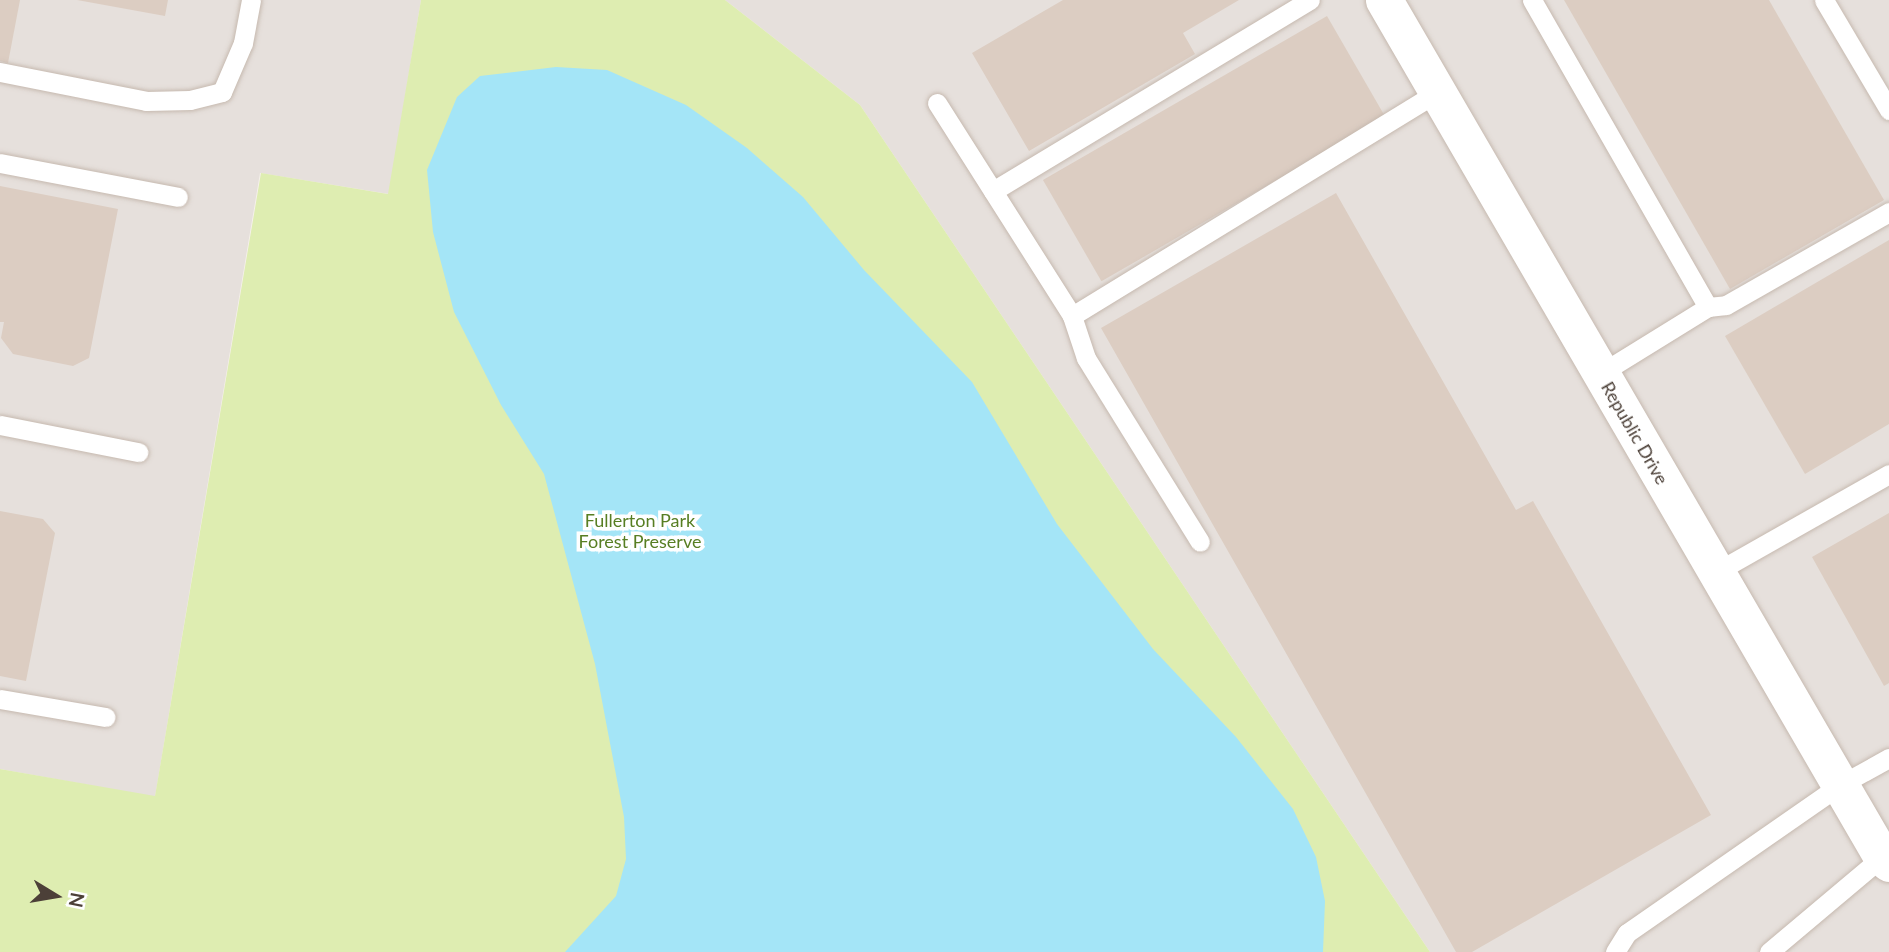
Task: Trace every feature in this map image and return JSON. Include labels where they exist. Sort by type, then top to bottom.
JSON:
[{"type":"street","name":"Republic Drive","points":[[1384,0],[1886,860]]},
{"type":"lane","points":[[0,72],[146,101],[190,100],[222,92],[243,43],[251,0]]},
{"type":"lane","points":[[993,191],[1310,0]]},
{"type":"lane","points":[[1532,0],[1708,307]]},
{"type":"lane","points":[[1824,0],[1889,110]]},
{"type":"lane","points":[[1072,316],[1438,92]]},
{"type":"lane","points":[[937,103],[1072,316],[1086,358],[1200,542]]},
{"type":"lane","points":[[0,163],[178,197]]},
{"type":"lane","points":[[1601,373],[1708,307],[1727,306],[1889,212]]},
{"type":"lane","points":[[0,425],[138,452]]},
{"type":"lane","points":[[1716,572],[1889,474]]},
{"type":"lane","points":[[0,699],[105,717]]},
{"type":"lane","points":[[1615,952],[1627,933],[1840,785],[1889,758]]},
{"type":"lane","points":[[1769,952],[1886,860]]},
{"type":"shaded area","points":[[0,0],[421,0],[389,194],[260,173],[155,797],[0,769]]},
{"type":"shaded area","points":[[725,0],[1889,0],[1889,952],[1430,952],[860,105]]},
{"type":"green space","name":"Fullerton Park Forest Preserve","points":[[421,0],[725,0],[860,105],[1430,952],[0,952],[0,769],[155,796],[261,173],[388,194]]},
{"type":"water","points":[[556,67],[607,70],[686,105],[747,148],[803,197],[864,270],[972,382],[1057,524],[1153,649],[1236,737],[1293,809],[1316,857],[1325,901],[1323,952],[565,952],[616,896],[626,859],[624,817],[595,664],[544,474],[501,405],[454,312],[433,232],[427,170],[457,97],[480,76]]},
{"type":"building","points":[[0,0],[20,0],[8,63],[0,61]]},
{"type":"building","points":[[77,0],[168,0],[165,16]]},
{"type":"building","points":[[1063,0],[1239,0],[1183,33],[1195,54],[1029,151],[972,53]]},
{"type":"building","points":[[1564,0],[1769,0],[1884,200],[1730,289]]},
{"type":"building","points":[[1327,16],[1386,117],[1101,281],[1043,180]]},
{"type":"building","points":[[0,186],[118,209],[89,358],[73,366],[13,354],[1,338],[4,322],[0,322]]},
{"type":"building","points":[[1336,193],[1516,510],[1533,501],[1711,815],[1472,952],[1456,952],[1101,328]]},
{"type":"building","points":[[1889,240],[1889,424],[1805,474],[1725,336]]},
{"type":"building","points":[[0,511],[43,519],[55,533],[26,681],[0,676]]},
{"type":"building","points":[[1889,513],[1889,683],[1884,686],[1812,557]]}]
